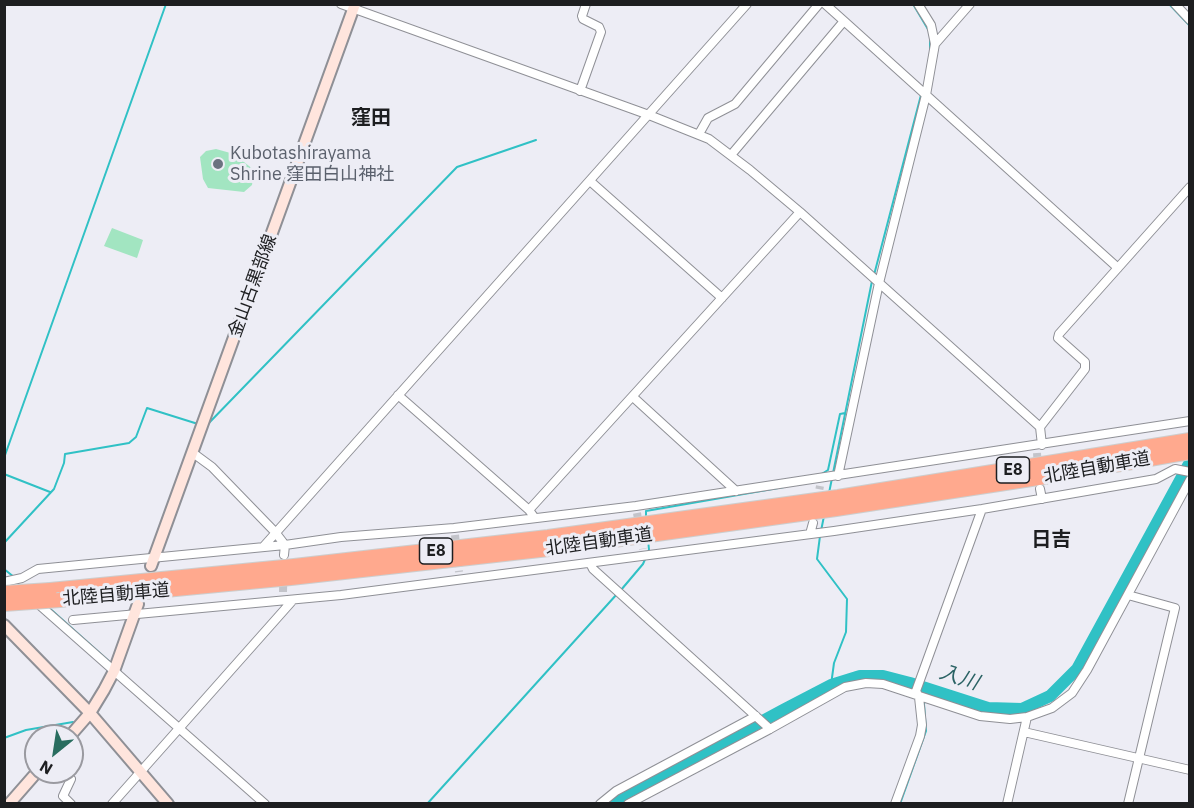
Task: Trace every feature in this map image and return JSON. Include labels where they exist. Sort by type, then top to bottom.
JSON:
[{"type":"highway","name":"北陸自動車道","points":[[4,604],[55,595],[446,550],[817,512],[837,503],[1051,476],[1182,453]]},
{"type":"highway","name":"北陸自動車道","points":[[4,593],[55,595]]},
{"type":"main road","name":"金山古黒部線","points":[[153,562],[354,7]]},
{"type":"main road","points":[[80,724],[90,713],[114,671],[138,604]]},
{"type":"main road","points":[[4,625],[90,713],[168,804]]},
{"type":"main road","points":[[9,804],[26,784]]},
{"type":"street","points":[[341,4],[699,134],[731,155],[800,212],[1040,427]]},
{"type":"street","points":[[580,90],[601,32],[599,27],[583,19],[586,4]]},
{"type":"street","points":[[264,546],[747,4]]},
{"type":"street","points":[[699,134],[708,118],[735,104],[819,4]]},
{"type":"street","points":[[825,4],[1118,268]]},
{"type":"street","points":[[838,476],[879,283],[926,95],[935,44],[930,25],[918,4]]},
{"type":"street","points":[[935,44],[970,4]]},
{"type":"street","points":[[1175,4],[1190,20]]},
{"type":"street","points":[[731,155],[844,21]]},
{"type":"street","points":[[590,181],[722,298]]},
{"type":"street","points":[[1038,448],[1040,427],[1085,369],[1085,362],[1058,338],[1059,334],[1190,187]]},
{"type":"street","points":[[532,513],[800,212]]},
{"type":"street","points":[[398,395],[532,513]]},
{"type":"street","points":[[633,397],[736,491]]},
{"type":"street","points":[[4,582],[22,578],[38,569],[153,562],[341,537],[455,532],[532,513],[636,509],[736,491],[820,482],[838,476],[1038,448],[1190,421]]},
{"type":"street","points":[[193,453],[212,467],[275,532],[285,545],[284,555]]},
{"type":"street","points":[[1182,453],[1175,469],[1190,472]]},
{"type":"street","points":[[73,620],[134,616],[460,576],[590,563],[643,552],[810,534],[982,509],[1156,479],[1182,453]]},
{"type":"street","points":[[628,804],[845,687],[866,683],[883,684],[980,716],[1010,719],[1027,717],[1052,708],[1072,693],[1088,670],[1190,480]]},
{"type":"street","points":[[1040,489],[1042,499]]},
{"type":"street","points":[[895,804],[920,736],[922,725],[917,694],[921,675],[982,509]]},
{"type":"street","points":[[810,534],[817,512]]},
{"type":"street","points":[[590,563],[593,569],[770,729]]},
{"type":"street","points":[[4,572],[265,804]]},
{"type":"street","points":[[1128,595],[1175,608],[1128,804]]},
{"type":"street","points":[[112,804],[180,728],[287,598]]},
{"type":"street","points":[[600,804],[616,791],[756,716]]},
{"type":"street","points":[[1007,804],[1027,717]]},
{"type":"street","points":[[1024,732],[1190,770]]},
{"type":"street","points":[[69,784],[63,796],[71,804]]},
{"type":"green space","points":[[216,149],[234,154],[254,170],[252,185],[244,192],[208,188],[203,179],[200,157],[206,151]]},
{"type":"green space","points":[[112,228],[143,240],[137,258],[104,246]]},
{"type":"waterway","points":[[4,458],[166,4]]},
{"type":"waterway","points":[[913,4],[929,31]]},
{"type":"waterway","points":[[1169,4],[1190,26]]},
{"type":"waterway","points":[[930,39],[930,51]]},
{"type":"waterway","points":[[874,275],[921,95]]},
{"type":"waterway","points":[[206,426],[457,167],[536,140]]},
{"type":"waterway","points":[[829,493],[872,281]]},
{"type":"waterway","points":[[4,543],[54,489],[65,454],[129,443],[136,437],[147,408],[198,424]]},
{"type":"waterway","points":[[820,475],[828,470],[840,414],[845,413]]},
{"type":"waterway","name":"入川","points":[[613,804],[620,798],[831,685],[860,676],[883,676],[988,708],[1022,709],[1050,696],[1077,669],[1190,462]]},
{"type":"waterway","points":[[4,474],[50,492]]},
{"type":"waterway","points":[[646,518],[646,511],[784,487]]},
{"type":"waterway","points":[[821,531],[824,516]]},
{"type":"waterway","points":[[820,536],[817,559],[847,599],[846,632],[834,663],[831,685]]},
{"type":"waterway","points":[[621,590],[643,564],[649,550],[648,539]]},
{"type":"waterway","points":[[4,569],[14,577]]},
{"type":"waterway","points":[[427,804],[617,594]]},
{"type":"waterway","points":[[47,606],[112,664]]},
{"type":"waterway","points":[[900,804],[926,731],[924,704],[927,688]]},
{"type":"waterway","points":[[4,738],[26,730],[73,722]]},
{"type":"tunnel","points":[[1037,453],[1038,467]]},
{"type":"tunnel","points":[[817,501],[820,486]]},
{"type":"tunnel","points":[[637,513],[643,549]]},
{"type":"tunnel","points":[[455,535],[459,572]]},
{"type":"tunnel","points":[[283,592],[284,555]]},
{"type":"place","name":"Kubotashirayama Shrine 窪田白山神社","points":[[218,164]]},
{"type":"district","name":"窪田","points":[[371,118]]},
{"type":"district","name":"日吉","points":[[1051,540]]}]
